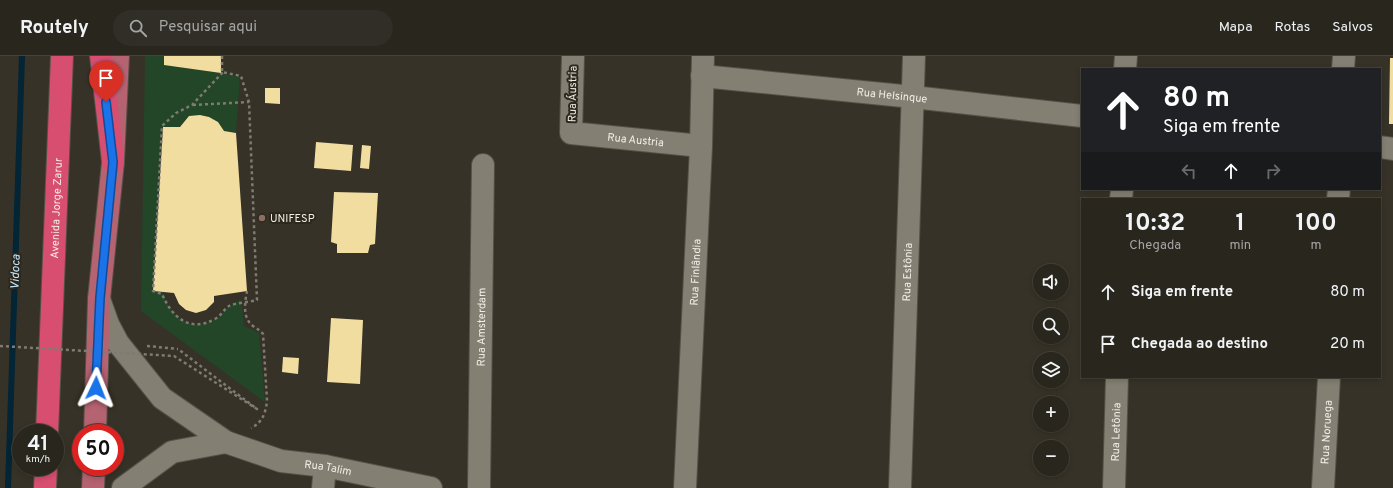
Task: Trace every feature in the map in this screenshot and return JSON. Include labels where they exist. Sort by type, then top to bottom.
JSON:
[{"type":"highway","name":"Avenida Jorge Zarur","points":[[47,424],[62,56]]},
{"type":"highway","points":[[101,56],[113,162]]},
{"type":"highway","points":[[45,488],[46,476]]},
{"type":"main road","points":[[95,424],[100,298],[113,162],[118,56]]},
{"type":"main road","points":[[93,488],[94,476]]},
{"type":"street","name":"Rua Áustria","points":[[571,133],[573,56]]},
{"type":"street","name":"Rua Estônia","points":[[900,488],[914,56]]},
{"type":"street","points":[[1125,68],[1126,56]]},
{"type":"street","points":[[1344,56],[1344,68]]},
{"type":"street","name":"Rua Helsinque","points":[[703,66],[913,97],[1081,116]]},
{"type":"street","name":"Rua Finlândia","points":[[685,488],[701,146],[703,66]]},
{"type":"street","name":"Rua Austria","points":[[571,133],[701,146]]},
{"type":"street","points":[[1381,147],[1393,149]]},
{"type":"street","name":"Rua Amsterdam","points":[[479,488],[482,165]]},
{"type":"street","name":"Rua Talim","points":[[100,298],[108,324],[118,343],[162,398],[226,442],[282,461],[325,466],[431,488]]},
{"type":"street","name":"Rua Letônia","points":[[1114,488],[1117,378]]},
{"type":"street","name":"Rua Noruega","points":[[1323,488],[1329,378]]},
{"type":"street","name":"Rua Talim","points":[[123,488],[172,452],[226,442]]},
{"type":"street","points":[[323,488],[325,466]]},
{"type":"path","points":[[222,56],[223,72]]},
{"type":"path","points":[[223,72],[241,76],[249,102],[257,300],[229,306],[214,320],[205,324],[195,325],[179,318],[171,311],[162,294],[153,291],[162,126],[176,113],[192,106],[249,102]]},
{"type":"path","points":[[192,106],[223,72]]},
{"type":"path","points":[[247,291],[244,303],[245,313],[249,322],[263,334],[267,400],[266,410],[262,419],[257,425],[249,429]]},
{"type":"path","points":[[0,346],[174,356],[257,409],[178,349]]},
{"type":"path","points":[[143,351],[145,356]]},
{"type":"green space","points":[[145,56],[164,56],[165,65],[240,77],[236,133],[224,131],[217,122],[205,116],[189,116],[180,127],[162,127],[153,291],[163,292],[170,308],[182,320],[196,324],[205,324],[216,319],[228,307],[241,299],[244,326],[259,333],[265,402],[141,311]]},
{"type":"building","points":[[164,56],[221,56],[221,73],[164,65]]},
{"type":"building","points":[[1390,58],[1393,58],[1393,124],[1389,124]]},
{"type":"building","points":[[265,88],[280,88],[280,104],[265,103]]},
{"type":"building","points":[[200,115],[209,117],[218,122],[224,131],[236,133],[247,291],[214,296],[214,302],[206,310],[196,313],[186,310],[179,304],[174,293],[153,291],[163,127],[180,127],[189,116]]},
{"type":"building","points":[[316,142],[353,145],[351,171],[314,168]]},
{"type":"building","points":[[362,145],[371,146],[369,169],[360,168]]},
{"type":"building","points":[[334,192],[378,193],[375,244],[370,245],[368,253],[337,253],[337,244],[331,242]]},
{"type":"building","points":[[331,318],[363,320],[360,384],[327,382]]},
{"type":"building","points":[[283,357],[299,358],[298,374],[282,372]]},
{"type":"waterway","name":"Vidoca","points":[[8,488],[22,56]]},
{"type":"place","name":"UNIFESP","points":[[262,218]]},
{"type":"route","points":[[96,388],[100,298],[113,162],[106,102]]}]
